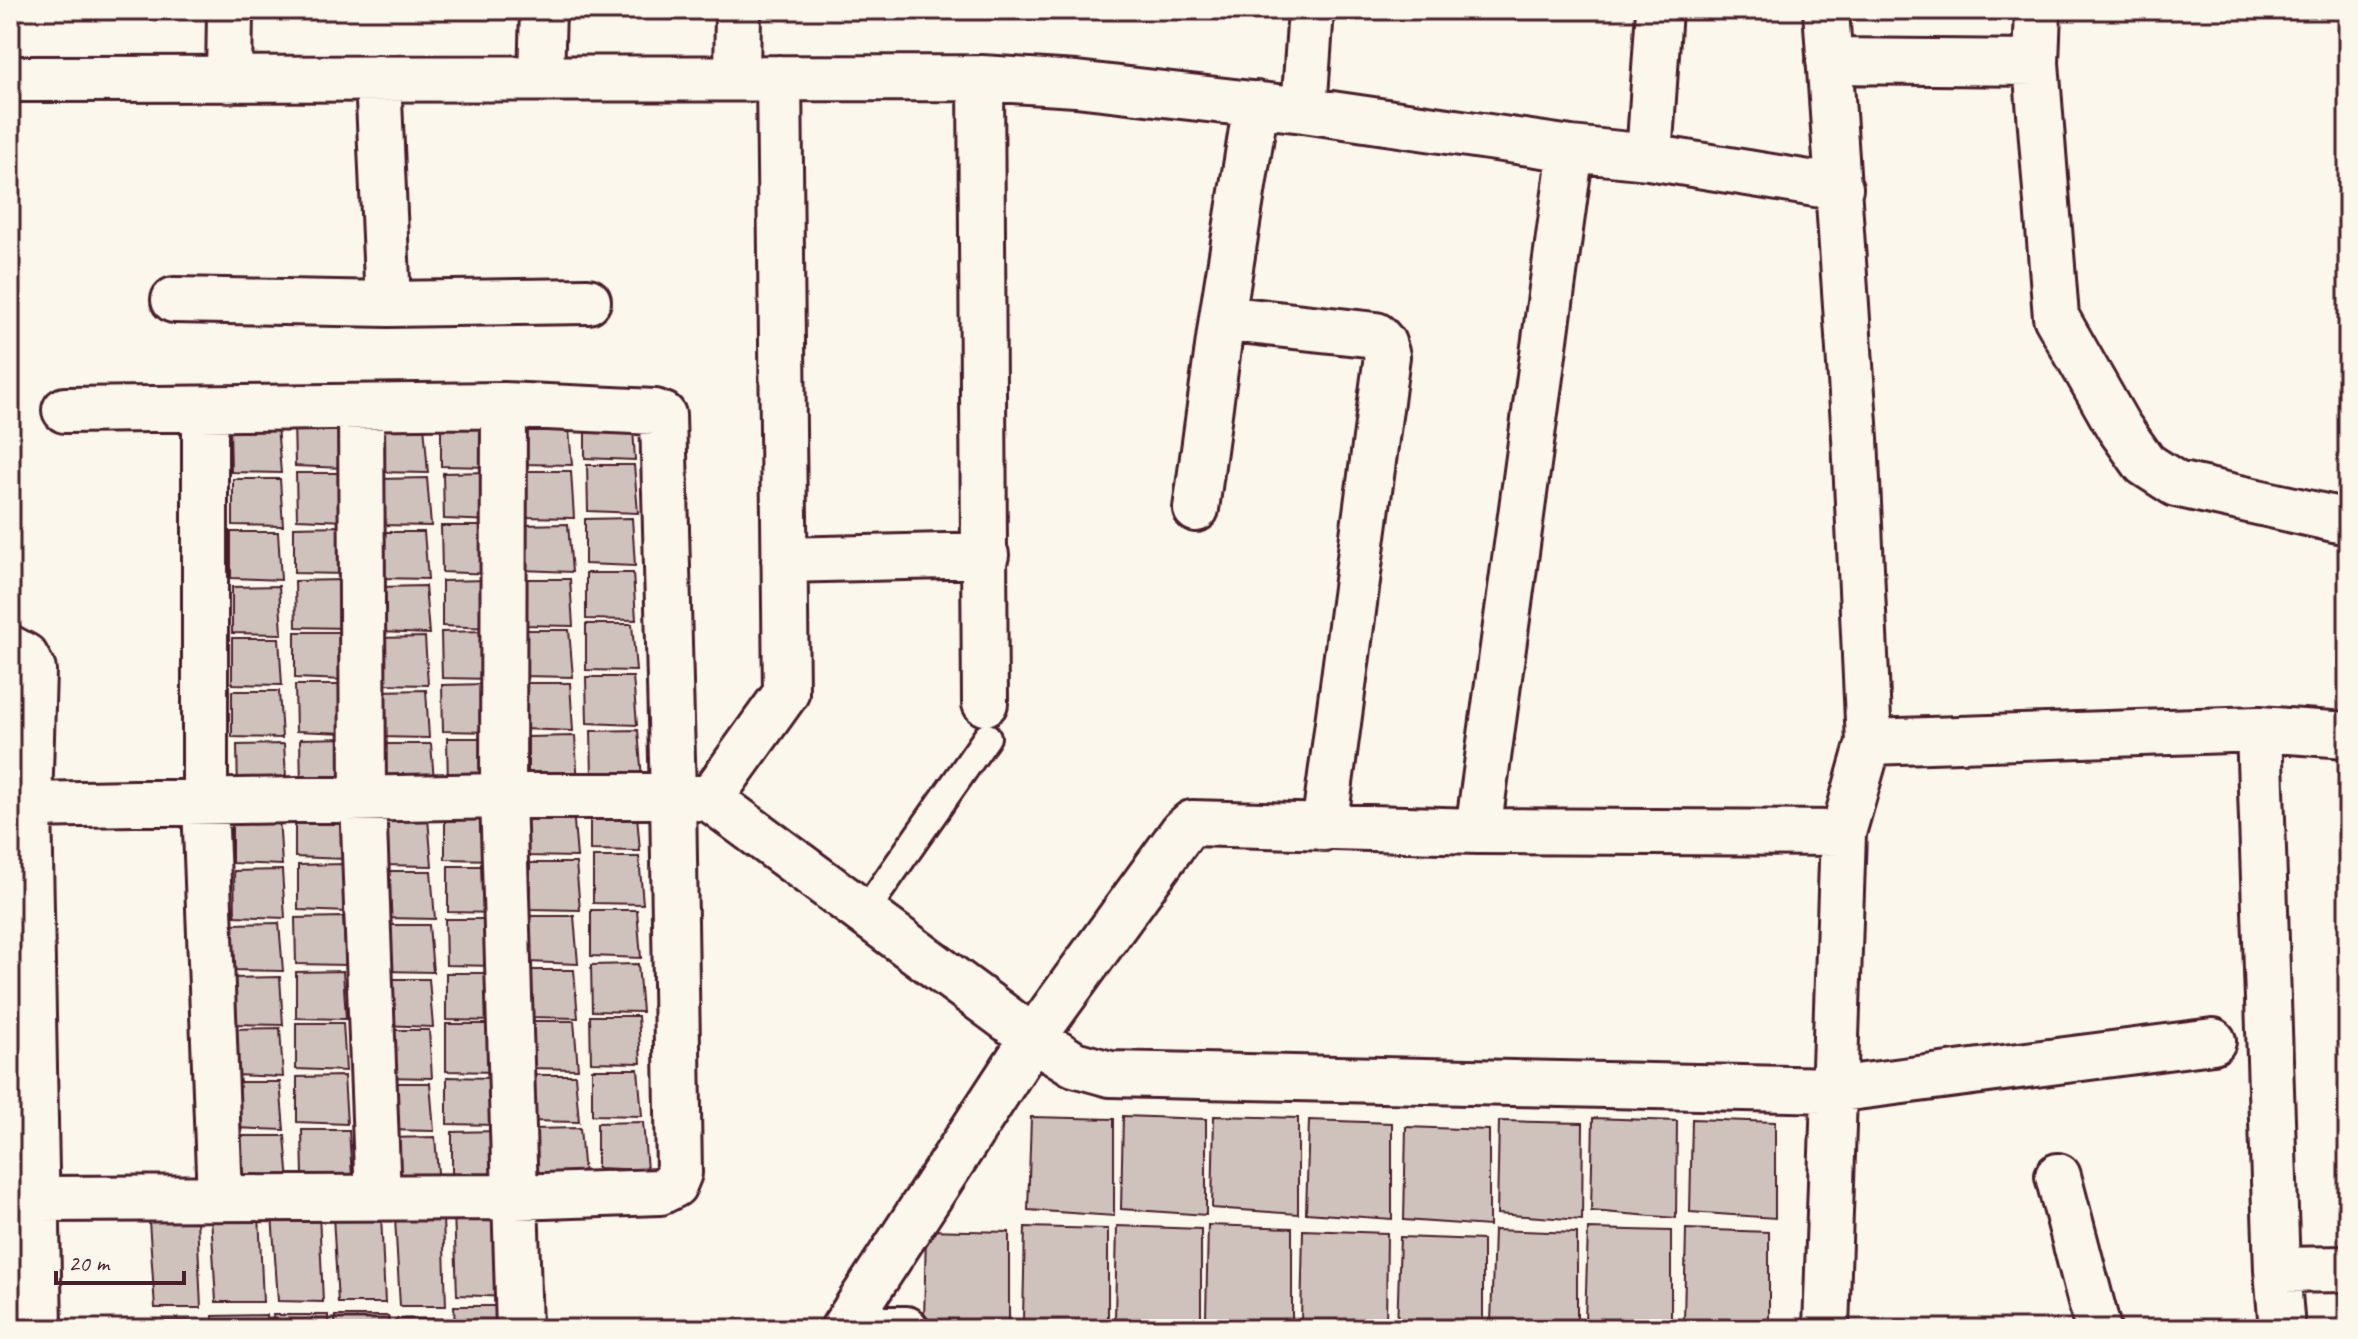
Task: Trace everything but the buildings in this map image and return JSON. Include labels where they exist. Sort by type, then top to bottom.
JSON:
[{"type":"street","points":[[229,80],[230,10]]},
{"type":"street","points":[[541,78],[543,10]]},
{"type":"street","points":[[692,797],[786,693],[784,560],[758,78],[738,10]]},
{"type":"street","points":[[1304,110],[1311,10]]},
{"type":"street","points":[[1649,157],[1659,10]]},
{"type":"street","points":[[1826,10],[1856,453],[1869,742],[1843,833],[1826,1329]]},
{"type":"street","points":[[2038,10],[2036,63],[2056,317],[2118,426],[2145,464],[2176,484],[2348,522]]},
{"type":"street","points":[[1829,61],[2036,63]]},
{"type":"street","points":[[378,78],[388,304]]},
{"type":"street","points":[[10,79],[981,78],[1076,84],[1304,110],[1571,149],[1649,157],[1840,188]]},
{"type":"street","points":[[981,78],[986,720]]},
{"type":"street","points":[[1196,509],[1256,104]]},
{"type":"street","points":[[1478,831],[1571,149]]},
{"type":"street","points":[[174,300],[388,304],[588,301]]},
{"type":"street","points":[[1222,318],[1376,335],[1383,343],[1387,356],[1324,828]]},
{"type":"street","points":[[504,405],[503,796],[519,1329]]},
{"type":"street","points":[[28,1173],[220,1198],[378,1198],[660,1192],[674,1185],[679,1173],[692,797],[663,415],[655,412],[504,405],[65,410]]},
{"type":"street","points":[[361,407],[363,799],[378,1198]]},
{"type":"street","points":[[205,410],[205,803],[220,1198]]},
{"type":"street","points":[[784,560],[986,555]]},
{"type":"street","points":[[10,648],[25,656],[33,670],[29,805],[28,1173],[39,1329]]},
{"type":"street","points":[[1869,742],[2259,729],[2348,735]]},
{"type":"street","points":[[2259,729],[2277,1270],[2282,1329]]},
{"type":"street","points":[[29,805],[503,796],[692,797],[864,913],[1033,1038],[1074,1064],[1110,1074],[1833,1090],[2213,1041]]},
{"type":"street","points":[[843,1328],[1033,1038],[1183,831],[1192,823],[1478,831],[1843,833]]},
{"type":"street","points":[[2058,1176],[2098,1329]]},
{"type":"street","points":[[2277,1270],[2348,1269]]},
{"type":"street","points":[[843,1328],[906,1329]]},
{"type":"lane","points":[[864,913],[986,720]]}]
